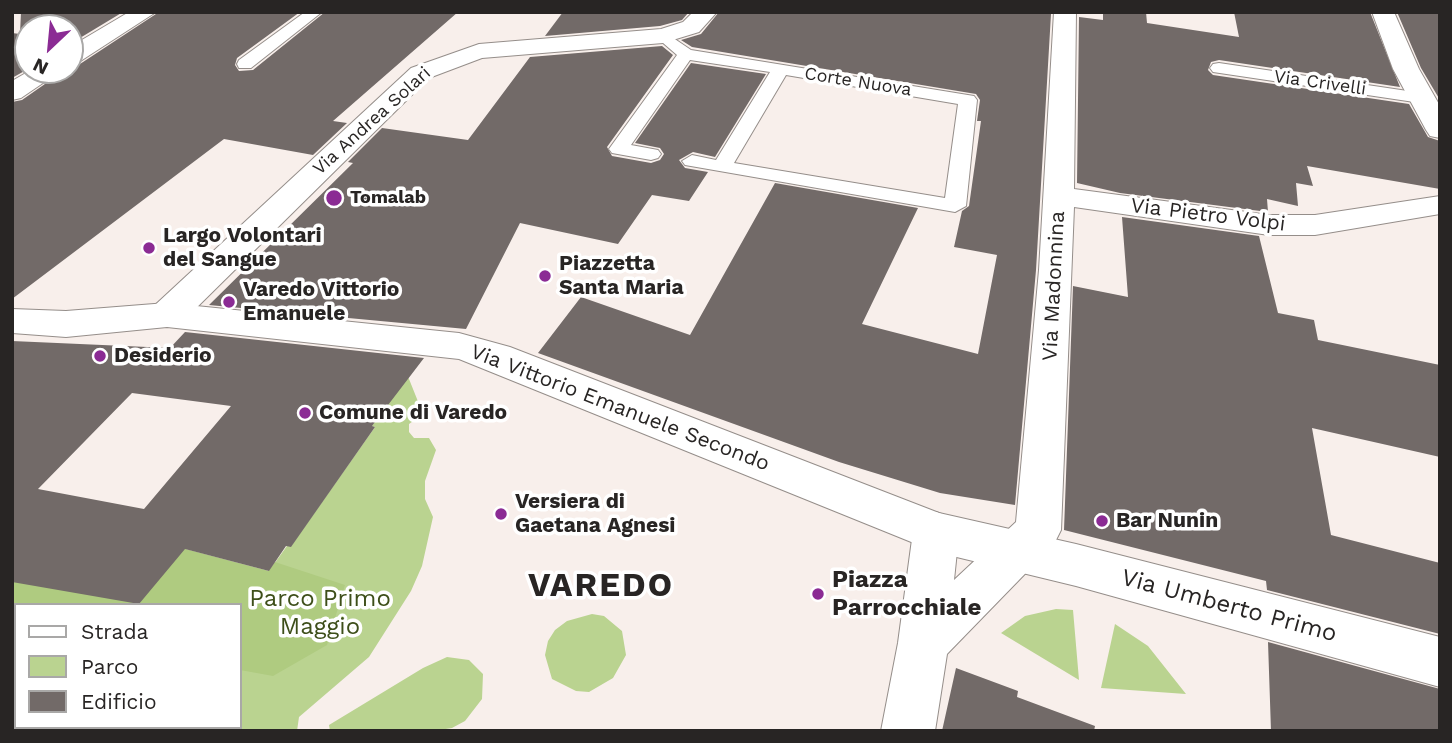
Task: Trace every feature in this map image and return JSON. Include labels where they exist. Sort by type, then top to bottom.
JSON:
[{"type":"street","points":[[84,49],[145,12]]},
{"type":"street","name":"Via Andrea Solari","points":[[167,315],[420,73],[435,65],[479,51],[674,45],[706,12]]},
{"type":"street","name":"Via Madonnina","points":[[1019,551],[1038,530],[1065,12]]},
{"type":"street","points":[[1383,12],[1420,98],[1440,130]]},
{"type":"street","name":"Via Pietro Volpi","points":[[1053,208],[1269,225],[1315,225],[1440,205]]},
{"type":"street","name":"Via Vittorio Emanuele Secondo","points":[[12,321],[66,324],[167,315],[459,346],[497,357],[936,532]]},
{"type":"street","points":[[908,731],[923,643],[936,532],[1019,551]]},
{"type":"street","points":[[923,643],[1019,551]]},
{"type":"street","name":"Via Umberto Primo","points":[[1019,551],[1440,662]]},
{"type":"lane","points":[[245,64],[315,12]]},
{"type":"lane","points":[[651,154],[619,149],[674,45],[781,69]]},
{"type":"lane","name":"Via Crivelli","points":[[1219,68],[1420,98]]},
{"type":"lane","name":"Corte Nuova","points":[[781,69],[968,100],[961,197],[955,206],[722,167],[781,69]]},
{"type":"lane","points":[[692,161],[722,167]]},
{"type":"green space","name":"Parco Primo Maggio","points":[[407,374],[423,414],[409,424],[409,432],[414,438],[429,438],[436,450],[425,481],[425,499],[433,517],[422,566],[411,591],[369,657],[299,717],[297,731],[12,731],[12,582],[185,549],[269,571],[287,546],[291,546],[375,427],[372,426]]},
{"type":"green space","points":[[185,549],[268,571],[275,562],[345,585],[327,645],[273,676],[242,670],[242,603],[14,603],[14,729],[145,729],[12,731],[12,582]]},
{"type":"green space","points":[[1056,609],[1073,610],[1079,680],[1001,633],[1025,616]]},
{"type":"green space","points":[[592,614],[604,616],[622,631],[626,655],[613,678],[589,692],[576,691],[552,679],[545,655],[548,641],[555,630],[567,621]]},
{"type":"green space","points":[[1115,624],[1148,646],[1186,694],[1101,688]]},
{"type":"green space","points":[[447,657],[469,660],[483,674],[482,699],[465,721],[452,728],[433,731],[330,731],[329,725],[423,668]]},
{"type":"building","points":[[123,12],[84,36],[84,14],[21,14]]},
{"type":"building","points":[[159,12],[300,12],[237,58],[235,65],[239,71],[253,70],[325,12],[458,12],[333,121],[347,123],[313,155],[224,139],[12,299],[12,102],[22,100],[45,84],[84,84],[84,61]]},
{"type":"building","points":[[563,12],[689,12],[682,20],[660,26],[545,36]]},
{"type":"building","points":[[719,12],[1051,14],[1036,270],[1015,505],[940,493],[839,462],[538,353],[581,297],[690,335],[775,183],[918,208],[862,324],[978,354],[997,255],[954,247],[962,211],[969,206],[981,121],[977,121],[980,100],[976,94],[692,47],[681,40],[701,34]]},
{"type":"building","points":[[1103,12],[1146,12],[1147,23],[1239,37],[1234,12],[1370,12],[1400,87],[1219,60],[1211,62],[1208,70],[1213,75],[1409,104],[1428,137],[1440,141],[1440,189],[1307,166],[1313,186],[1296,183],[1298,206],[1267,199],[1268,212],[1120,193],[1077,183],[1079,17],[1103,20]]},
{"type":"building","points":[[1397,12],[1440,12],[1440,100],[1421,68]]},
{"type":"building","points":[[12,33],[14,77],[12,78]]},
{"type":"building","points":[[662,46],[673,55],[607,147],[612,156],[651,163],[660,160],[664,154],[660,148],[635,143],[691,63],[766,74],[715,157],[693,152],[679,160],[685,168],[708,172],[689,201],[652,195],[618,244],[520,223],[466,329],[209,305],[353,163],[348,162],[382,128],[468,140],[530,57]]},
{"type":"building","points":[[1122,217],[1259,236],[1278,313],[1314,320],[1318,340],[1440,365],[1440,457],[1312,428],[1331,535],[1440,563],[1440,634],[1267,590],[1266,581],[1064,530],[1073,286],[1128,297]]},
{"type":"building","points":[[185,332],[424,358],[372,426],[375,427],[291,547],[286,546],[269,571],[185,549],[140,603],[133,603],[12,582],[12,341],[170,348]],"holes":[[[132,393],[231,406],[144,509],[38,489]]]},
{"type":"building","points":[[1268,642],[1440,689],[1440,731],[1271,731]]},
{"type":"building","points":[[956,668],[1018,691],[1017,697],[1095,726],[1094,731],[942,731]]},
{"type":"place","name":"Tomalab","points":[[334,198]]},
{"type":"place","name":"Largo Volontari del Sangue","points":[[149,248]]},
{"type":"place","name":"Piazzetta Santa Maria","points":[[545,276]]},
{"type":"place","name":"Varedo Vittorio Emanuele","points":[[229,302]]},
{"type":"place","name":"Desiderio","points":[[100,356]]},
{"type":"place","name":"Comune di Varedo","points":[[305,413]]},
{"type":"place","name":"Versiera di Gaetana Agnesi","points":[[501,514]]},
{"type":"place","name":"Bar Nunin","points":[[1102,521]]},
{"type":"place","name":"Piazza Parrocchiale","points":[[818,594]]},
{"type":"district","name":"VAREDO","points":[[601,586]]}]
